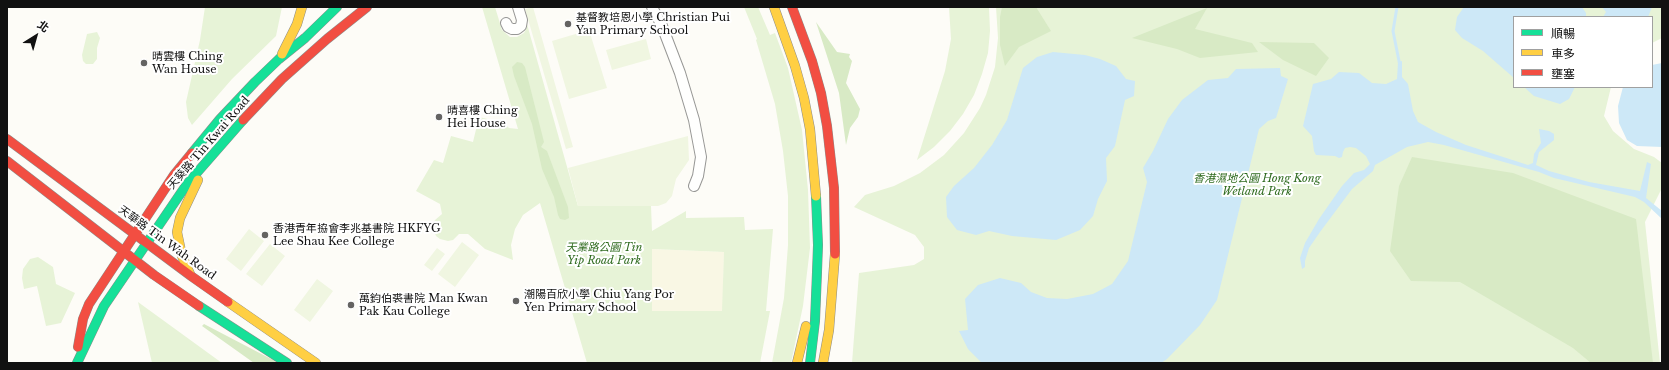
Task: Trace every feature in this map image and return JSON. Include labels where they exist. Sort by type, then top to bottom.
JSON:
[{"type":"main road","points":[[279,59],[296,27],[302,7]]},
{"type":"main road","points":[[320,7],[337,32]]},
{"type":"main road","points":[[336,7],[347,24]]},
{"type":"main road","name":"天葵路 Tin Kwai Road","points":[[77,363],[83,319],[88,304],[174,175],[196,147],[244,93],[279,59],[305,38],[336,7]]},
{"type":"main road","name":"天葵路 Tin Kwai Road","points":[[77,363],[97,319],[146,242],[187,184],[245,118],[282,79],[367,7]]},
{"type":"main road","points":[[774,7],[795,66],[810,129],[818,217],[815,321],[810,363]]},
{"type":"main road","points":[[792,7],[812,61],[821,93],[827,126],[834,188],[834,274],[829,330],[823,363]]},
{"type":"main road","name":"天華路 Tin Wah Road","points":[[7,138],[191,276],[316,363]]},
{"type":"main road","points":[[191,276],[179,248],[177,232],[183,211],[209,160]]},
{"type":"main road","points":[[7,161],[135,260],[210,314],[287,363]]},
{"type":"main road","points":[[797,363],[816,292]]},
{"type":"street","points":[[506,23],[512,30],[521,26],[522,20],[518,7]]},
{"type":"street","points":[[652,7],[662,26],[680,73],[694,120],[701,157],[699,172],[694,186]]},
{"type":"shaded area","points":[[652,249],[724,252],[723,311],[652,311]]},
{"type":"green space","points":[[205,7],[282,7],[276,36],[232,79],[192,125],[188,118],[186,102],[200,40]]},
{"type":"green space","name":"天業路公園 Tin Yip Road Park","points":[[482,7],[495,7],[502,30],[510,37],[517,37],[524,33],[527,24],[578,206],[651,206],[652,231],[686,211],[686,218],[744,217],[745,230],[773,229],[766,311],[770,311],[760,363],[587,363],[540,203],[523,215],[515,229],[511,245],[513,260],[485,249],[468,234],[459,234],[453,240],[448,241],[440,239],[436,236],[433,224],[442,214],[440,204],[416,191],[434,160],[443,163],[451,136],[473,142],[479,117],[504,123],[509,128],[518,129]],"holes":[[[652,249],[724,252],[722,311],[652,311]]]},
{"type":"green space","points":[[533,7],[573,147],[566,149],[525,9]]},
{"type":"green space","points":[[744,7],[758,7],[770,35],[775,33],[788,68],[802,130],[808,190],[810,248],[803,306],[791,363],[772,363],[784,298],[788,245],[788,196],[783,151],[775,104],[756,40],[757,39]]},
{"type":"green space","points":[[949,7],[989,7],[990,31],[988,53],[974,95],[963,114],[950,131],[934,147],[917,160],[945,71],[951,39]]},
{"type":"green space","name":"香港濕地公園 Hong Kong Wetland Park","points":[[996,7],[1662,7],[1662,38],[1653,42],[1653,16],[1513,16],[1513,88],[1611,88],[1604,116],[1613,131],[1634,149],[1654,157],[1662,163],[1662,188],[1645,222],[1660,363],[852,363],[859,273],[914,265],[924,259],[924,247],[915,235],[854,207],[865,195],[894,186],[920,173],[944,155],[964,133],[980,108],[986,95],[995,67],[998,38]]},
{"type":"green space","points":[[1002,7],[1036,7],[1051,31],[1019,47],[1005,66],[1000,45],[1000,17]]},
{"type":"green space","points":[[1207,8],[1195,29],[1252,43],[1258,52],[1200,58],[1177,49],[1132,38]]},
{"type":"green space","points":[[816,22],[837,52],[850,54],[849,57],[852,61],[846,83],[860,109],[858,117],[850,128],[846,145],[839,93]]},
{"type":"green space","points":[[589,30],[607,88],[569,99],[552,41]]},
{"type":"green space","points":[[97,32],[100,38],[97,48],[97,59],[93,64],[86,64],[83,61],[82,55],[87,34]]},
{"type":"green space","points":[[646,39],[651,59],[612,70],[606,50]]},
{"type":"green space","points":[[1259,42],[1314,43],[1329,58],[1316,76],[1283,60]]},
{"type":"green space","points":[[517,62],[522,63],[525,67],[544,142],[541,147],[547,151],[568,207],[569,218],[565,220],[560,219],[558,215],[554,197],[542,169],[532,124],[514,76],[512,67]]},
{"type":"green space","points":[[688,136],[689,160],[676,179],[672,196],[666,203],[658,206],[578,206],[568,168]]},
{"type":"green space","points":[[1412,157],[1513,173],[1636,219],[1653,363],[1591,363],[1573,348],[1460,282],[1411,281],[1390,251],[1399,186]]},
{"type":"green space","points":[[249,229],[264,241],[241,271],[226,259]]},
{"type":"green space","points":[[462,242],[479,255],[455,287],[438,274]]},
{"type":"green space","points":[[270,244],[285,256],[262,286],[246,274]]},
{"type":"green space","points":[[437,248],[445,254],[432,271],[424,265]]},
{"type":"green space","points":[[38,257],[53,267],[56,284],[75,293],[61,323],[46,326],[37,286],[24,289],[22,278],[23,269],[30,259]]},
{"type":"green space","points":[[317,279],[333,291],[310,322],[294,310]]},
{"type":"green space","points":[[138,302],[222,363],[152,363]]},
{"type":"green space","points":[[204,324],[277,363],[254,363],[202,326]]},
{"type":"water","points":[[1464,7],[1582,7],[1586,13],[1586,16],[1513,16],[1513,77],[1483,51],[1462,38],[1455,30],[1457,17]]},
{"type":"water","points":[[1602,7],[1652,7],[1648,16],[1604,16],[1606,12]]},
{"type":"water","points":[[1053,52],[1085,55],[1100,59],[1116,66],[1126,79],[1135,81],[1134,96],[1125,100],[1115,146],[1106,158],[1107,181],[1098,199],[1093,216],[1080,230],[1056,240],[1012,236],[989,231],[976,235],[957,230],[947,217],[946,197],[954,186],[974,168],[992,145],[1007,120],[1023,68],[1037,57]]},
{"type":"water","points":[[1402,61],[1402,77],[1408,84],[1413,111],[1418,122],[1436,132],[1466,145],[1528,165],[1533,163],[1534,154],[1541,143],[1539,129],[1549,131],[1554,134],[1554,140],[1539,152],[1536,165],[1549,171],[1589,182],[1640,191],[1647,162],[1651,164],[1646,198],[1662,211],[1662,219],[1644,202],[1635,197],[1554,178],[1539,172],[1444,145],[1428,142],[1407,147],[1375,165],[1373,171],[1352,189],[1320,232],[1309,248],[1305,261],[1305,267],[1302,269],[1300,258],[1305,243],[1319,219],[1342,186],[1354,173],[1364,170],[1370,164],[1366,156],[1356,148],[1350,147],[1345,148],[1342,157],[1339,158],[1335,156],[1316,155],[1312,136],[1303,126],[1313,84],[1331,79],[1339,72],[1359,73],[1372,83],[1386,84],[1397,79],[1398,62]]},
{"type":"water","points":[[1662,63],[1662,147],[1637,146],[1627,140],[1619,123],[1618,106],[1623,88],[1653,88],[1653,65]]},
{"type":"water","points":[[1280,68],[1281,76],[1288,79],[1276,118],[1268,121],[1259,129],[1217,300],[1200,325],[1167,359],[1161,363],[982,363],[968,349],[959,331],[968,330],[965,299],[978,285],[1000,278],[1021,283],[1031,292],[1047,298],[1067,299],[1093,294],[1112,284],[1128,261],[1147,182],[1143,168],[1168,119],[1182,100],[1208,80],[1228,78],[1236,69]]},
{"type":"water","points":[[1525,88],[1574,88],[1569,99],[1560,104],[1534,96]]},
{"type":"waterway","points":[[1397,7],[1393,31],[1400,66]]},
{"type":"traffic: fast","points":[[192,153],[220,119],[255,82],[279,59],[305,38],[337,7]]},
{"type":"traffic: fast","points":[[77,363],[104,306],[187,184],[243,120]]},
{"type":"traffic: fast","points":[[810,363],[815,321],[818,245],[816,196]]},
{"type":"traffic: fast","points":[[199,306],[287,363]]},
{"type":"traffic: slow","points":[[282,54],[297,24],[302,7]]},
{"type":"traffic: slow","points":[[774,7],[795,66],[804,98],[810,129],[816,196]]},
{"type":"traffic: slow","points":[[190,274],[182,256],[177,232],[180,218],[198,180]]},
{"type":"traffic: slow","points":[[823,363],[829,330],[835,254]]},
{"type":"traffic: slow","points":[[228,302],[316,363]]},
{"type":"traffic: slow","points":[[797,363],[806,326]]},
{"type":"traffic: jam","points":[[243,120],[282,79],[327,39],[367,7]]},
{"type":"traffic: jam","points":[[792,7],[812,61],[821,93],[827,126],[834,188],[835,254]]},
{"type":"traffic: jam","points":[[7,139],[228,302]]},
{"type":"traffic: jam","points":[[78,347],[83,319],[89,304],[174,175],[192,153]]},
{"type":"traffic: jam","points":[[7,161],[154,275],[199,306]]},
{"type":"place","name":"基督教培恩小學 Christian Pui Yan Primary School","points":[[568,24]]},
{"type":"place","name":"晴雲樓 Ching Wan House","points":[[144,63]]},
{"type":"place","name":"晴喜樓 Ching Hei House","points":[[439,117]]},
{"type":"place","name":"香港青年拹會李兆基書院 HKFYG Lee Shau Kee College","points":[[265,235]]},
{"type":"place","name":"潮陽百欣小學 Chiu Yang Por Yen Primary School","points":[[516,301]]},
{"type":"place","name":"萬鈞伯裘書院 Man Kwan Pak Kau College","points":[[351,305]]}]
